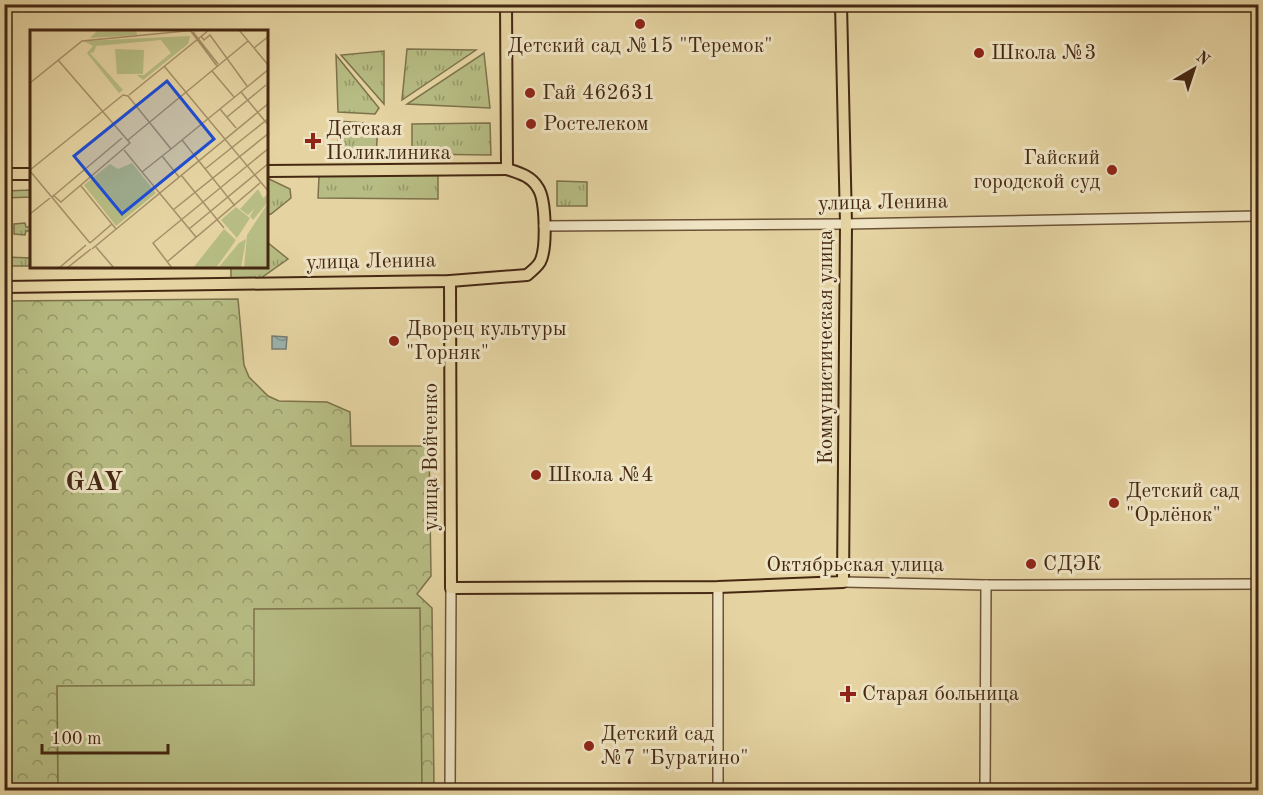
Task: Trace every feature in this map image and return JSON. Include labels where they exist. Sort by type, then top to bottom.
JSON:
[{"type":"main road","points":[[506,4],[507,169]]},
{"type":"main road","name":"Коммунистическая улица","points":[[841,4],[846,224],[843,582]]},
{"type":"main road","points":[[268,171],[507,169],[531,179],[542,196],[544,249],[539,264],[527,275],[450,281]]},
{"type":"main road","points":[[4,174],[30,174]]},
{"type":"main road","name":"улица Ленина","points":[[4,287],[450,281]]},
{"type":"main road","name":"улица Войченко","points":[[450,281],[451,588]]},
{"type":"main road","name":"Октябрьская улица","points":[[451,588],[718,587],[843,582]]},
{"type":"street","name":"улица Ленина","points":[[544,226],[846,224],[1258,216]]},
{"type":"street","name":"Октябрьская улица","points":[[843,582],[986,585],[1258,584]]},
{"type":"street","points":[[985,790],[986,585]]},
{"type":"street","points":[[718,587],[718,790]]},
{"type":"street","name":"улица Войченко","points":[[450,790],[451,588]]},
{"type":"green space","points":[[407,49],[476,50],[402,100]]},
{"type":"green space","points":[[384,51],[384,104],[341,55]]},
{"type":"green space","points":[[484,53],[490,108],[407,104]]},
{"type":"green space","points":[[336,55],[379,108],[375,114],[338,112]]},
{"type":"green space","points":[[338,121],[378,124],[376,156],[338,156]]},
{"type":"green space","points":[[490,123],[491,155],[412,154],[412,124]]},
{"type":"green space","points":[[438,175],[438,199],[318,198],[319,176]]},
{"type":"green space","points":[[268,178],[290,189],[291,198],[268,215]]},
{"type":"green space","points":[[557,181],[587,182],[587,206],[557,206]]},
{"type":"green space","points":[[30,190],[30,197],[5,198],[5,191]]},
{"type":"green space","points":[[25,223],[26,227],[30,227],[30,231],[26,231],[25,235],[14,234],[14,224]]},
{"type":"green space","points":[[268,243],[288,259],[261,278],[231,278],[231,268],[268,268]]},
{"type":"green space","points":[[5,257],[30,258],[30,266],[5,266]]},
{"type":"green space","points":[[238,299],[244,365],[249,377],[268,396],[279,401],[327,402],[350,412],[351,446],[429,446],[431,576],[417,594],[432,608],[434,790],[5,790],[5,301]]},
{"type":"green space","points":[[420,608],[422,790],[58,790],[57,686],[254,685],[254,609]]},
{"type":"water","points":[[272,336],[287,337],[286,349],[272,349]]},
{"type":"place","name":"Детский сад №15 \"Теремок\"","points":[[640,24]]},
{"type":"place","name":"Школа №3","points":[[979,53]]},
{"type":"place","name":"Гай 462631","points":[[530,93]]},
{"type":"place","name":"Ростелеком","points":[[531,124]]},
{"type":"place","name":"Детская Поликлиника","points":[[313,141]]},
{"type":"place","name":"Гайский городской суд","points":[[1112,170]]},
{"type":"place","name":"Дворец культуры \"Горняк\"","points":[[394,341]]},
{"type":"place","name":"Школа №4","points":[[536,475]]},
{"type":"place","name":"Детский сад \"Орлёнок\"","points":[[1114,503]]},
{"type":"place","name":"СДЭК","points":[[1031,564]]},
{"type":"place","name":"Старая больница","points":[[848,694]]},
{"type":"place","name":"Детский сад №7 \"Буратино\"","points":[[589,746]]},
{"type":"district","name":"GAY","points":[[95,482]]}]
